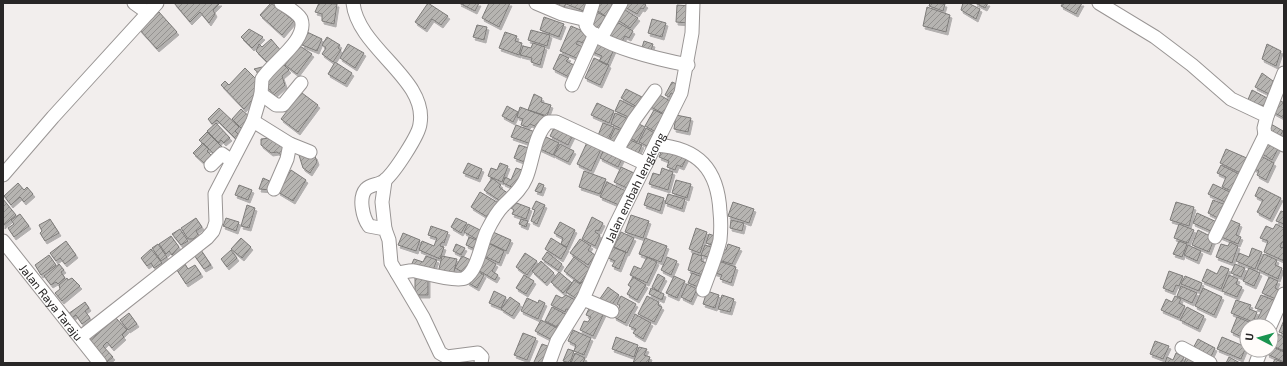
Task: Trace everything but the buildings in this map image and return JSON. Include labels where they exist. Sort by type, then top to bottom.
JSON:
[{"type":"street","points":[[134,3],[148,13]]},
{"type":"street","points":[[3,174],[52,117],[157,3]]},
{"type":"street","points":[[81,337],[207,238],[213,231],[216,212],[215,194],[253,121],[261,94],[262,78],[291,47],[301,28],[301,20],[281,3]]},
{"type":"street","points":[[353,3],[354,12],[364,31],[411,88],[421,110],[418,134],[385,181],[382,202],[385,229],[389,240],[390,259],[423,317],[440,353],[447,357],[478,353],[482,357],[481,363]]},
{"type":"street","points":[[593,3],[587,20],[588,28],[598,36],[644,55],[688,65]]},
{"type":"street","points":[[572,85],[598,36],[621,3]]},
{"type":"street","name":"Jalan embah lengkong","points":[[549,363],[557,342],[584,299],[615,226],[682,93],[688,65],[692,33],[693,3]]},
{"type":"street","points":[[1099,3],[1155,38],[1192,65],[1231,99],[1267,116]]},
{"type":"street","points":[[541,4],[562,14],[587,20]]},
{"type":"street","points":[[1216,237],[1265,134],[1264,128],[1267,116],[1284,73]]},
{"type":"street","points":[[261,94],[276,105],[283,105],[301,83]]},
{"type":"street","points":[[617,150],[634,120],[655,91]]},
{"type":"street","points":[[253,121],[290,144],[310,152]]},
{"type":"street","points":[[397,273],[414,271],[431,276],[462,278],[469,274],[479,256],[486,232],[502,206],[519,191],[527,177],[530,161],[541,132],[548,122],[556,122],[646,164]]},
{"type":"street","points":[[1265,134],[1283,142]]},
{"type":"street","points":[[274,189],[287,159],[290,144]]},
{"type":"street","points":[[656,145],[682,149],[696,156],[708,167],[715,182],[720,202],[721,232],[718,248],[703,290]]},
{"type":"street","points":[[211,165],[222,154],[232,161]]},
{"type":"street","points":[[385,181],[366,190],[362,209],[369,226],[385,229]]},
{"type":"street","name":"Jalan Raya Taraju","points":[[3,241],[81,337],[97,362]]},
{"type":"street","points":[[1274,318],[1284,294]]},
{"type":"street","points":[[584,299],[612,311]]},
{"type":"street","points":[[1182,348],[1210,363]]}]
